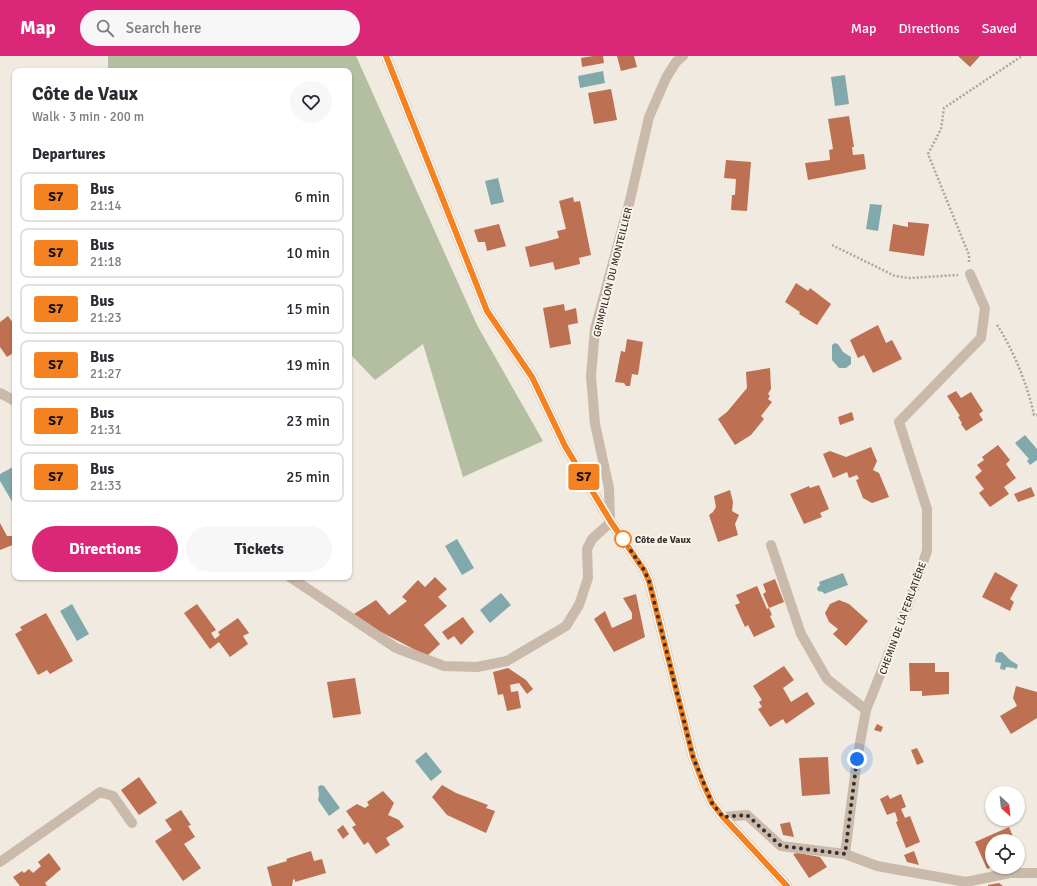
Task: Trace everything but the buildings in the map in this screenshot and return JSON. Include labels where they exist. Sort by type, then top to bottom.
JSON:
[{"type":"street","points":[[386,56],[487,311],[532,377],[565,446],[611,522],[644,570],[649,581],[693,757],[712,803],[723,817],[787,886]]},
{"type":"street","name":"GRIMPILLON DU MONTEILLIER","points":[[611,522],[609,488],[596,424],[591,376],[595,329],[630,200],[649,117],[666,78],[676,62],[683,56]]},
{"type":"street","points":[[970,274],[985,308]]},
{"type":"street","name":"CHEMIN DE LA FERLATIÈRE","points":[[845,854],[857,759],[866,710],[908,605],[926,551],[927,510],[899,422],[981,338],[985,308]]},
{"type":"street","points":[[0,393],[12,399]]},
{"type":"street","points":[[294,580],[396,648],[444,666],[477,667],[507,661],[566,626],[579,605],[588,578],[587,549],[592,539],[611,522]]},
{"type":"street","points":[[770,545],[801,634],[827,679],[866,710]]},
{"type":"street","points":[[0,862],[100,792],[113,796],[132,823]]},
{"type":"street","points":[[723,817],[747,815],[781,846],[845,854],[877,866],[966,882],[1010,872],[1037,873]]},
{"type":"path","points":[[832,245],[895,276],[909,278],[970,274],[969,255],[928,154],[941,129],[944,108],[1022,56]]},
{"type":"path","points":[[985,308],[1004,336],[1031,399],[1034,414],[1037,415]]},
{"type":"green space","points":[[108,56],[356,56],[477,325],[543,441],[463,477],[423,344],[375,380],[352,356],[352,68],[108,68]]},
{"type":"water","points":[[603,71],[605,83],[580,88],[578,76]]},
{"type":"water","points":[[845,75],[849,104],[835,106],[831,77]]},
{"type":"water","points":[[498,178],[504,202],[491,205],[485,181]]},
{"type":"water","points":[[870,204],[882,205],[878,231],[866,229]]},
{"type":"water","points":[[835,343],[838,344],[843,352],[851,357],[851,364],[846,368],[839,368],[832,360],[832,345]]},
{"type":"water","points":[[1025,435],[1037,449],[1037,460],[1030,465],[1027,461],[1029,459],[1015,443]]},
{"type":"water","points":[[12,468],[12,502],[0,481],[0,474]]},
{"type":"water","points":[[457,539],[474,568],[462,575],[445,546]]},
{"type":"water","points":[[843,573],[848,585],[824,594],[823,592],[818,591],[817,588],[820,585],[819,582]]},
{"type":"water","points":[[501,593],[511,605],[490,623],[480,610]]},
{"type":"water","points":[[72,604],[89,634],[77,641],[60,611]]},
{"type":"water","points":[[999,652],[1002,652],[1018,665],[1016,670],[1015,668],[1006,667],[1005,670],[1000,669],[1001,663],[995,662],[996,655]]},
{"type":"water","points":[[426,752],[442,772],[431,781],[415,761]]},
{"type":"water","points":[[321,785],[324,786],[340,808],[329,816],[318,800],[318,787]]},
{"type":"bus line","name":"S7","points":[[386,56],[487,311],[532,377],[565,446],[611,522],[644,570],[649,581],[693,757],[712,803],[723,817],[774,870],[787,886]]},
{"type":"place","name":"Côte de Vaux","points":[[623,539]]},
{"type":"route","points":[[623,539],[644,570],[649,581],[693,757],[712,803],[723,817],[747,815],[781,846],[845,854],[857,759]]}]
